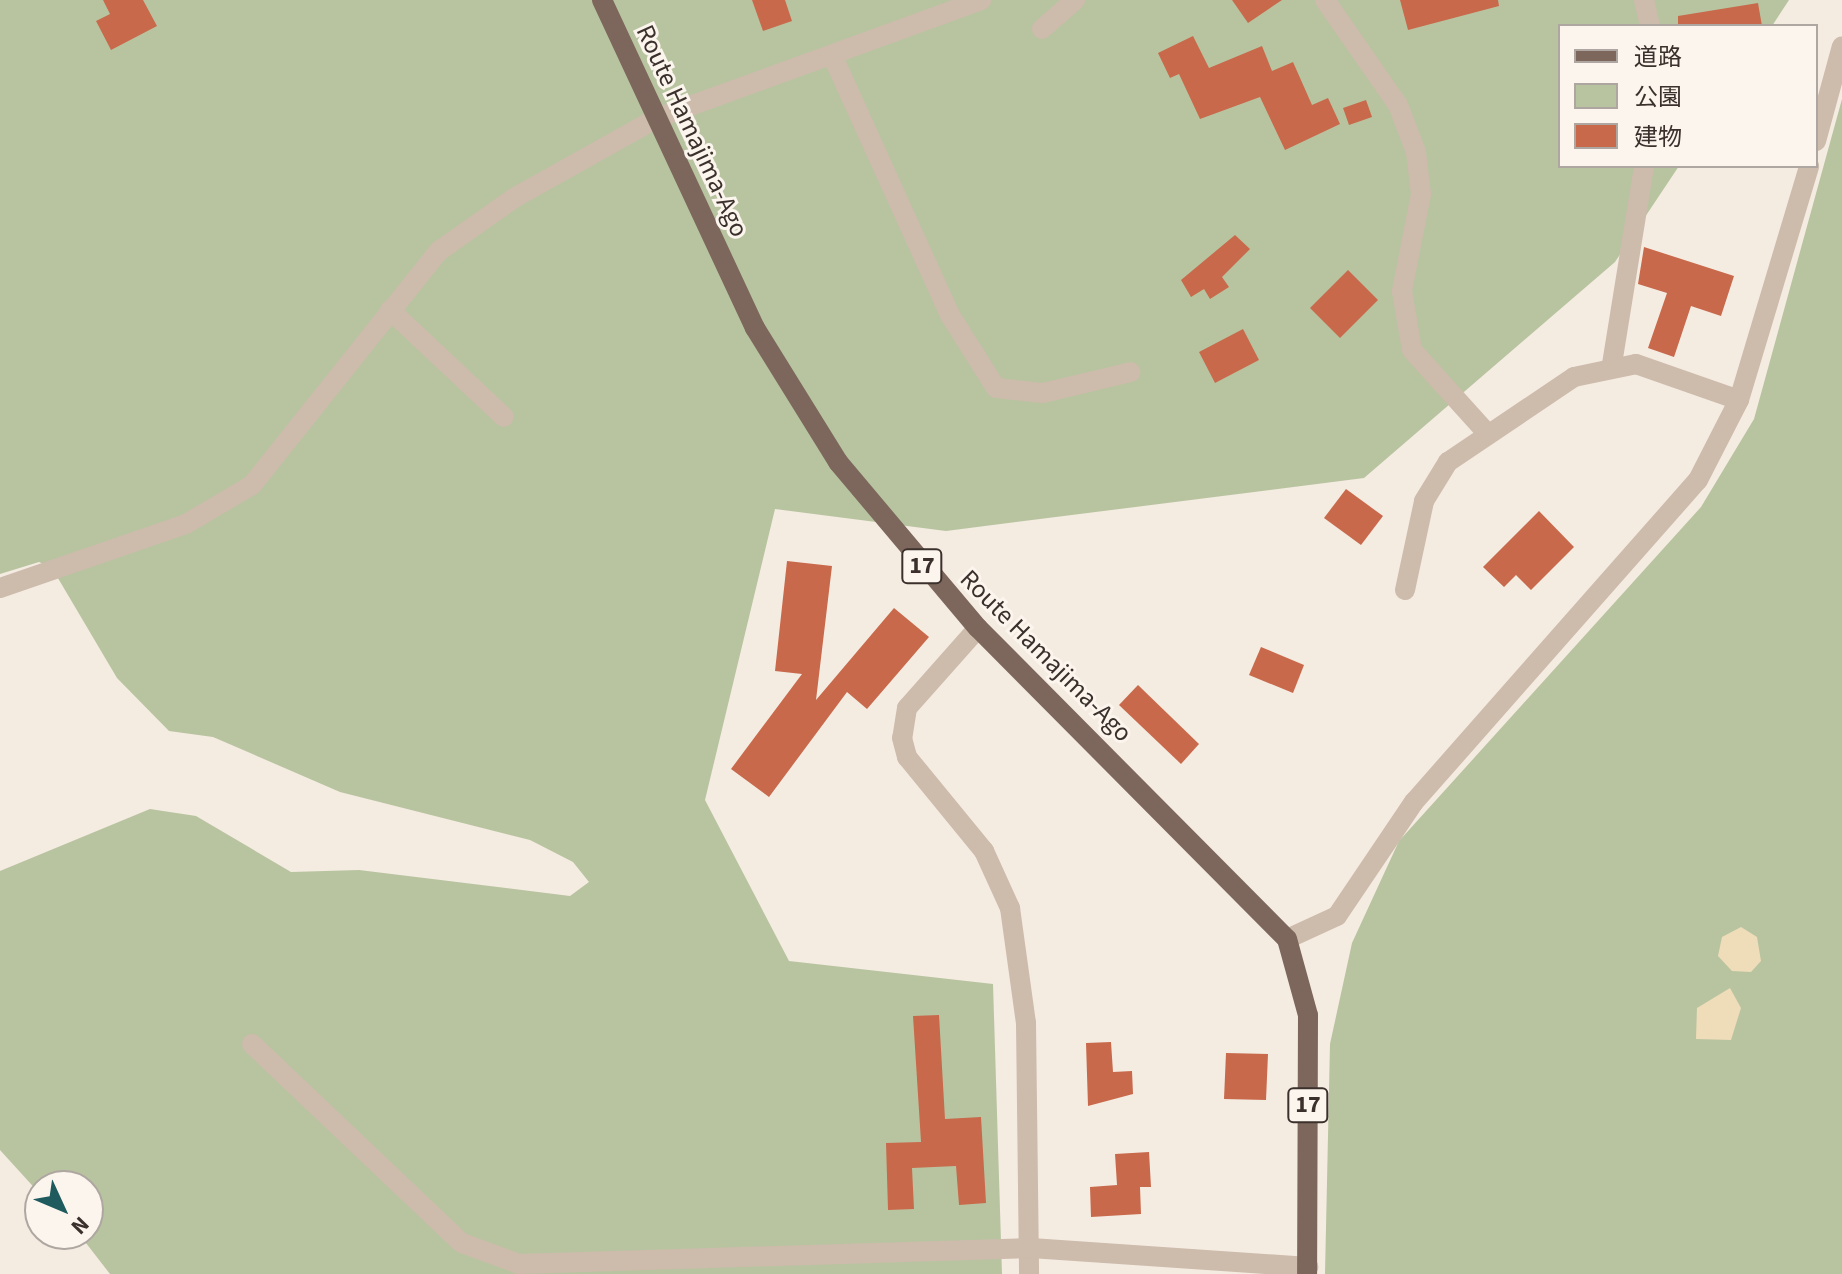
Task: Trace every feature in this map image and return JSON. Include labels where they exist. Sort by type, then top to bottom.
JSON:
[{"type":"main road","name":"Route Hamajima-Ago","points":[[602,0],[802,410],[896,536],[978,628],[1287,939],[1308,1015],[1308,1270]]},
{"type":"street","points":[[0,588],[186,524],[252,485],[439,251],[657,118],[833,57],[981,0]]},
{"type":"street","points":[[1042,29],[1075,0]]},
{"type":"street","points":[[1325,0],[1398,105],[1416,152],[1421,194],[1402,291],[1412,350],[1487,433]]},
{"type":"street","points":[[1644,0],[1650,24]]},
{"type":"street","points":[[1818,134],[1842,46]]},
{"type":"street","points":[[833,57],[950,315],[996,388],[1043,393],[1131,372]]},
{"type":"street","points":[[1612,364],[1644,168]]},
{"type":"street","points":[[1287,939],[1337,916],[1414,802],[1698,480],[1739,400],[1808,168]]},
{"type":"street","points":[[390,310],[504,417]]},
{"type":"street","points":[[1405,590],[1433,480],[1487,433],[1574,377],[1612,364],[1636,364],[1739,400]]},
{"type":"street","points":[[978,628],[907,708],[902,738],[907,757],[984,851],[1010,908],[1026,1023],[1029,1274]]},
{"type":"street","points":[[252,1044],[440,1224],[497,1259],[562,1268],[1031,1248],[1308,1270]]},
{"type":"green space","points":[[0,0],[1789,0],[1773,24],[1558,24],[1558,168],[1678,168],[1615,262],[1364,478],[946,531],[775,509],[705,800],[789,961],[993,984],[1002,1274],[110,1274],[91,1250],[104,1250],[104,1170],[24,1170],[24,1176],[0,1150],[0,871],[150,809],[196,816],[291,872],[359,870],[570,896],[589,882],[573,862],[530,840],[340,792],[213,737],[169,731],[117,678],[52,568],[39,562],[0,574]]},
{"type":"green space","points":[[1842,99],[1842,1274],[1325,1274],[1330,1044],[1352,943],[1399,841],[1701,507],[1754,419]]},
{"type":"sand","points":[[1741,927],[1757,937],[1761,961],[1751,972],[1732,971],[1718,956],[1722,937]]},
{"type":"sand","points":[[1730,988],[1741,1008],[1731,1040],[1696,1039],[1697,1008]]},
{"type":"building","points":[[103,0],[143,0],[157,26],[111,50],[96,21],[110,14]]},
{"type":"building","points":[[752,0],[785,0],[792,21],[763,31]]},
{"type":"building","points":[[1232,0],[1282,0],[1248,23]]},
{"type":"building","points":[[1400,0],[1498,0],[1499,6],[1408,30]]},
{"type":"building","points":[[1758,3],[1762,24],[1678,24],[1678,16]]},
{"type":"building","points":[[1193,36],[1209,68],[1262,46],[1272,71],[1293,62],[1312,105],[1328,98],[1340,124],[1285,150],[1260,97],[1200,119],[1179,74],[1170,78],[1158,53]]},
{"type":"building","points":[[1366,100],[1372,117],[1349,125],[1343,108]]},
{"type":"building","points":[[1235,235],[1250,249],[1222,277],[1229,287],[1210,299],[1204,289],[1191,297],[1181,280]]},
{"type":"building","points":[[1644,247],[1734,276],[1721,316],[1691,306],[1674,357],[1648,348],[1667,293],[1638,284]]},
{"type":"building","points":[[1348,270],[1378,300],[1340,338],[1310,308]]},
{"type":"building","points":[[1243,329],[1259,360],[1215,383],[1199,352]]},
{"type":"building","points":[[1346,489],[1383,516],[1361,545],[1324,518]]},
{"type":"building","points":[[1539,511],[1574,547],[1531,590],[1516,575],[1504,587],[1483,567]]},
{"type":"building","points":[[787,561],[832,566],[816,700],[894,608],[929,637],[867,709],[847,692],[769,797],[731,769],[802,674],[775,671]]},
{"type":"building","points":[[1261,647],[1304,665],[1293,693],[1249,675]]},
{"type":"building","points":[[1138,685],[1199,744],[1181,764],[1119,705]]},
{"type":"building","points":[[939,1015],[945,1119],[981,1117],[986,1203],[959,1205],[956,1166],[912,1168],[914,1209],[888,1210],[886,1143],[921,1142],[913,1016]]},
{"type":"building","points":[[1111,1042],[1113,1072],[1132,1071],[1133,1094],[1088,1106],[1086,1043]]},
{"type":"building","points":[[1226,1053],[1268,1054],[1266,1100],[1224,1099]]},
{"type":"building","points":[[1149,1152],[1151,1187],[1140,1187],[1141,1214],[1091,1217],[1090,1187],[1117,1185],[1115,1154]]}]
